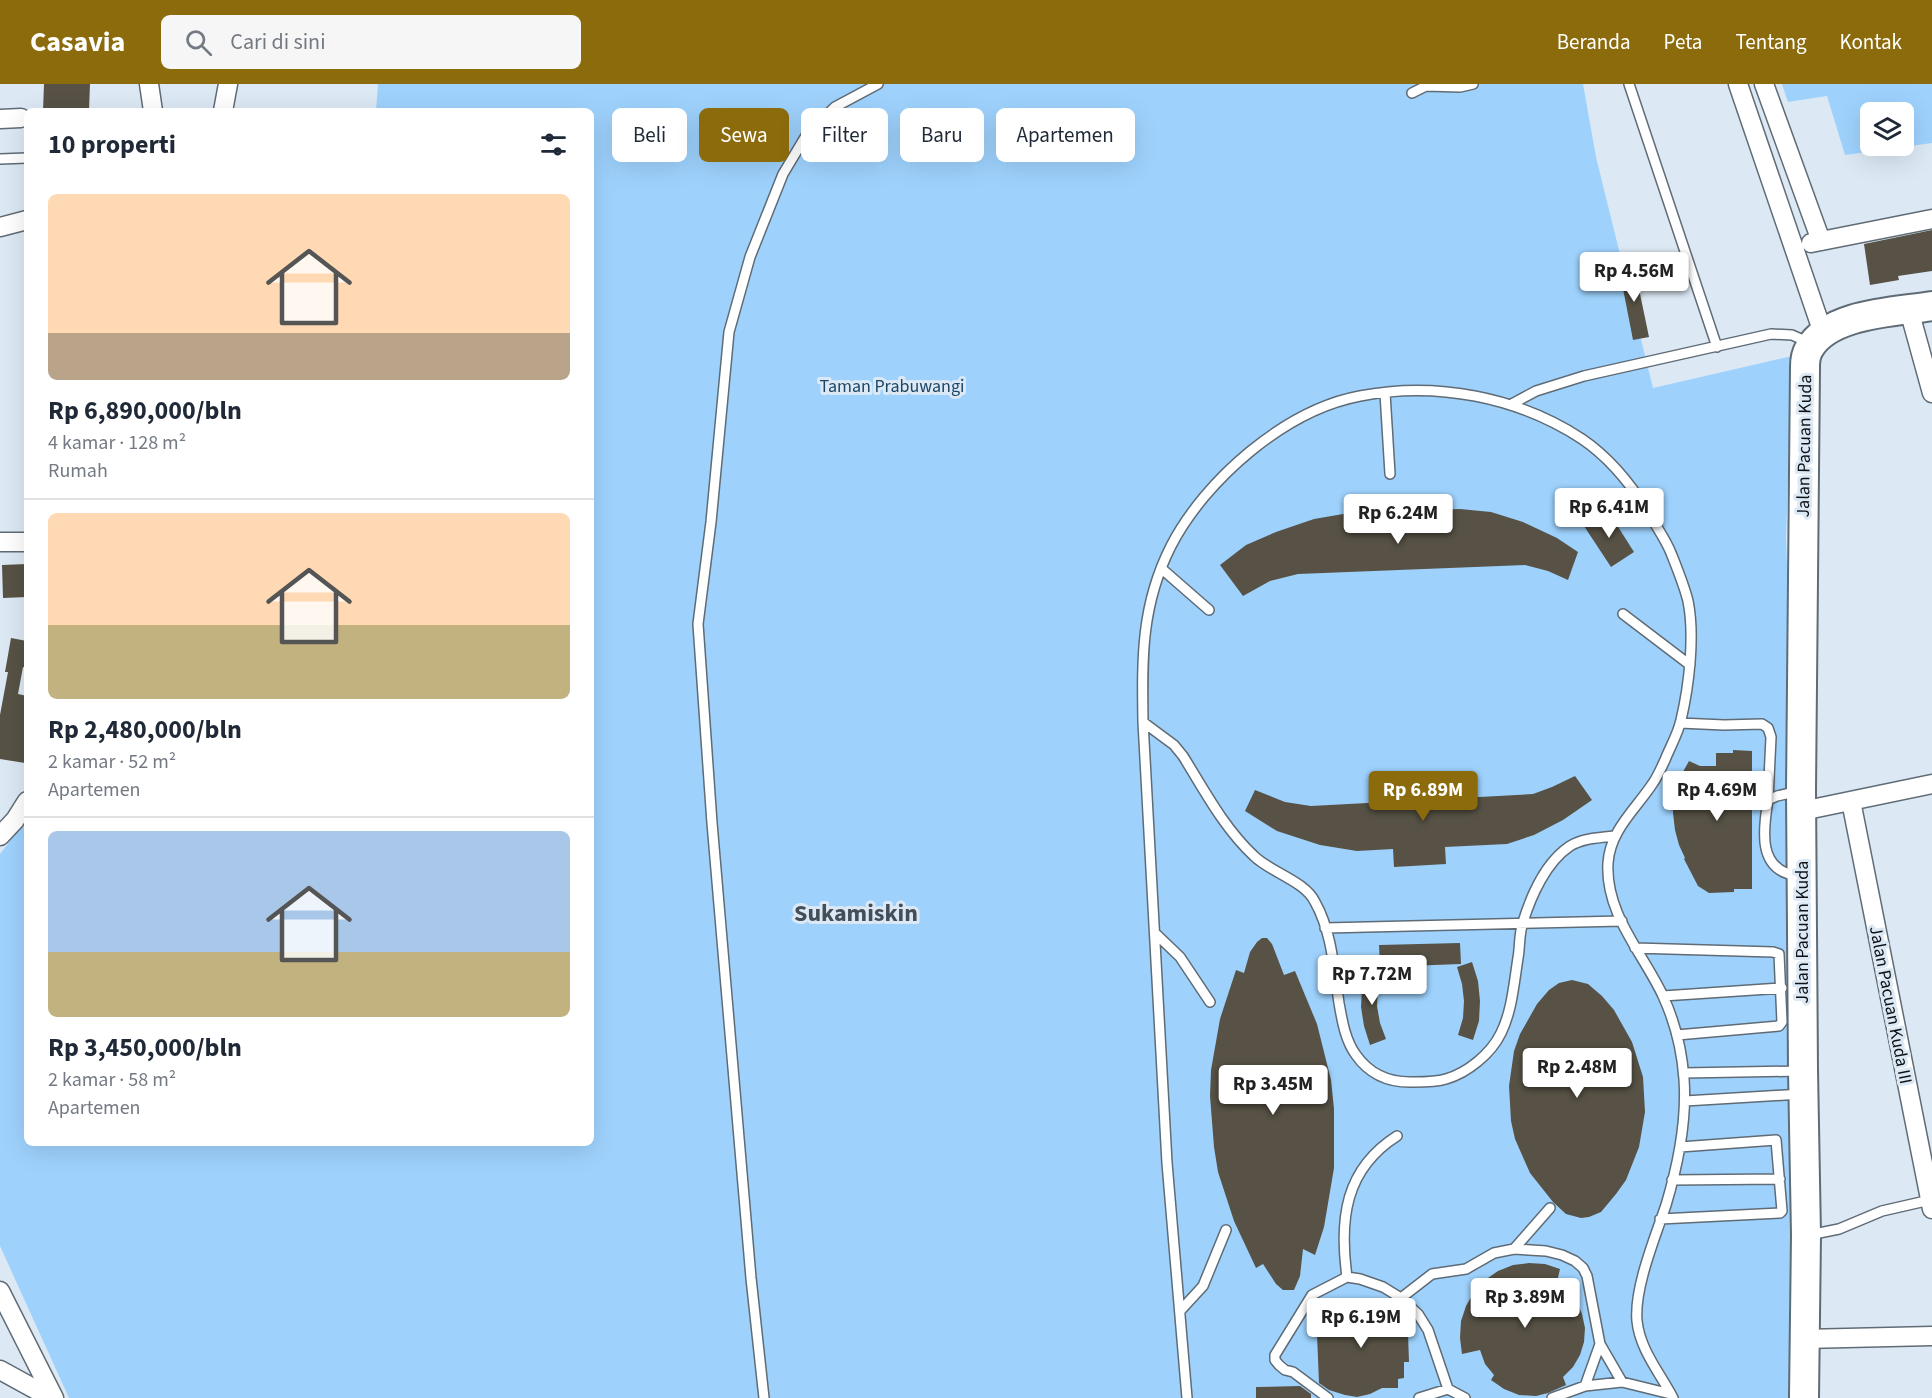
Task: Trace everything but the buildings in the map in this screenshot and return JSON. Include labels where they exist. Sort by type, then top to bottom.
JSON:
[{"type":"main road","points":[[1818,338],[1841,323],[1863,317],[1921,308]]},
{"type":"main road","name":"Jalan Pacuan Kuda","points":[[1804,1398],[1806,1235],[1801,877],[1805,367],[1806,354],[1818,338]]},
{"type":"street","points":[[149,84],[153,108]]},
{"type":"street","points":[[223,108],[228,84]]},
{"type":"street","points":[[1738,84],[1794,246],[1818,338]]},
{"type":"street","points":[[1764,84],[1821,241]]},
{"type":"street","points":[[0,119],[21,118]]},
{"type":"street","points":[[1794,246],[1932,219]]},
{"type":"street","points":[[0,227],[24,221]]},
{"type":"street","points":[[1921,308],[1932,393]]},
{"type":"street","points":[[0,542],[24,542]]},
{"type":"street","points":[[1802,801],[1851,801],[1932,784]]},
{"type":"street","name":"Jalan Pacuan Kuda III","points":[[1851,801],[1931,1204]]},
{"type":"street","points":[[0,836],[8,819],[24,804]]},
{"type":"street","points":[[0,1291],[52,1398]]},
{"type":"street","points":[[1804,1339],[1932,1336]]},
{"type":"street","points":[[0,1370],[52,1398]]},
{"type":"lane","points":[[764,1398],[750,1266],[713,835],[698,624],[711,522],[729,332],[750,257],[783,174],[807,134],[835,106],[878,84]]},
{"type":"lane","points":[[1412,93],[1426,86],[1461,87],[1473,84]]},
{"type":"lane","points":[[1629,84],[1717,347]]},
{"type":"lane","points":[[0,159],[24,158]]},
{"type":"lane","points":[[1510,405],[1536,391],[1584,376],[1770,334],[1818,338]]},
{"type":"lane","points":[[1187,1398],[1167,1163],[1143,722],[1142,660],[1145,620],[1170,549],[1184,524],[1211,490],[1240,460],[1280,430],[1328,405],[1358,396],[1423,390],[1456,392],[1510,405],[1584,440],[1613,465],[1641,500],[1669,548],[1688,602],[1691,656],[1680,723],[1656,779],[1614,836],[1608,863],[1611,895],[1635,948],[1663,996],[1677,1035],[1684,1073],[1685,1101],[1680,1147],[1638,1295],[1636,1320],[1642,1345],[1672,1396]]},
{"type":"lane","points":[[1384,393],[1390,474]]},
{"type":"lane","points":[[1162,569],[1209,610]]},
{"type":"lane","points":[[1623,615],[1690,665]]},
{"type":"lane","points":[[1143,722],[1174,745],[1183,756],[1233,834],[1244,847],[1256,858],[1306,891],[1315,900],[1325,928],[1347,1039],[1356,1055],[1375,1073],[1388,1080],[1405,1083],[1445,1080],[1461,1073],[1492,1047],[1501,1034],[1507,1014],[1518,959],[1522,924],[1539,882],[1551,863],[1570,846],[1588,839],[1614,836]]},
{"type":"lane","points":[[1680,723],[1762,724],[1768,728],[1771,737],[1768,800],[1764,827],[1767,855],[1774,867],[1789,875],[1801,877]]},
{"type":"lane","points":[[1768,800],[1777,796],[1802,801]]},
{"type":"lane","points":[[1325,928],[1622,921]]},
{"type":"lane","points":[[1155,933],[1180,957],[1210,1002]]},
{"type":"lane","points":[[1635,948],[1776,952],[1780,957],[1782,1022],[1778,1027],[1677,1035]]},
{"type":"lane","points":[[1663,996],[1782,988]]},
{"type":"lane","points":[[1684,1073],[1803,1082]]},
{"type":"lane","points":[[1685,1101],[1803,1082]]},
{"type":"lane","points":[[1347,1277],[1343,1251],[1347,1208],[1351,1194],[1364,1164],[1384,1144],[1397,1136]]},
{"type":"lane","points":[[1660,1219],[1780,1213],[1782,1211],[1775,1139],[1680,1147]]},
{"type":"lane","points":[[1672,1180],[1780,1179]]},
{"type":"lane","points":[[1806,1235],[1826,1233],[1882,1212],[1931,1204]]},
{"type":"lane","points":[[1514,1249],[1550,1208]]},
{"type":"lane","points":[[1180,1311],[1203,1286],[1226,1230]]},
{"type":"lane","points":[[1401,1298],[1432,1274],[1466,1269],[1494,1253],[1514,1249],[1546,1251],[1562,1255],[1583,1268],[1589,1282],[1600,1344],[1622,1382]]},
{"type":"lane","points":[[1328,1398],[1293,1372],[1285,1370],[1275,1360],[1275,1355],[1312,1295],[1347,1277],[1371,1282],[1401,1298],[1418,1314],[1428,1330],[1448,1389],[1465,1398]]},
{"type":"lane","points":[[1585,1386],[1600,1344]]},
{"type":"lane","points":[[1552,1398],[1585,1386],[1622,1382],[1672,1396]]},
{"type":"lane","points":[[1419,1398],[1448,1389]]},
{"type":"green space","name":"Taman Prabuwangi","points":[[378,84],[1583,84],[1596,157],[1653,388],[1792,356],[1786,538],[1789,619],[1795,1398],[69,1398],[0,1246],[0,854],[24,823],[24,1146],[594,1146],[594,108],[376,108]]},
{"type":"green space","points":[[1782,84],[1932,84],[1932,143],[1914,145],[1914,102],[1860,102],[1860,153],[1845,155],[1827,96],[1788,102]]},
{"type":"district","name":"Sukamiskin","points":[[856,913]]}]
